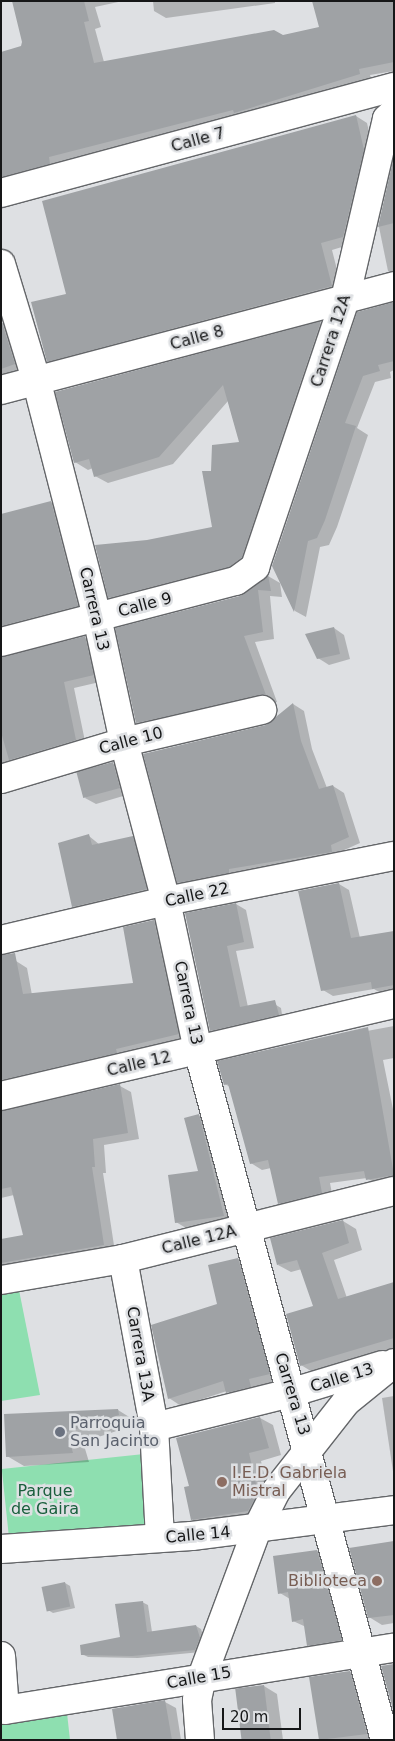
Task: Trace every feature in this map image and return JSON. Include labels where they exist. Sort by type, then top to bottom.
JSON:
[{"type":"street","name":"Calle 7","points":[[1,193],[394,87]]},
{"type":"street","name":"Carrera 12A","points":[[255,567],[345,299],[387,119],[394,112]]},
{"type":"street","name":"Carrera 13","points":[[1,264],[36,379],[97,617],[124,742],[166,901],[198,1050],[290,1393],[328,1520],[385,1740]]},
{"type":"street","name":"Calle 8","points":[[1,390],[36,379],[394,286]]},
{"type":"street","name":"Calle 9","points":[[1,642],[236,581],[255,567]]},
{"type":"street","name":"Calle 10","points":[[1,779],[124,742],[262,710]]},
{"type":"street","name":"Calle 22","points":[[1,940],[166,901],[394,856]]},
{"type":"street","name":"Calle 12","points":[[1,1096],[394,1004]]},
{"type":"street","name":"Calle 12A","points":[[1,1280],[123,1259],[394,1191]]},
{"type":"street","name":"Carrera 13A","points":[[123,1259],[154,1427],[160,1538]]},
{"type":"street","name":"Calle 13","points":[[154,1427],[290,1393],[394,1362]]},
{"type":"street","points":[[200,1740],[197,1700],[202,1677],[257,1530],[276,1491],[346,1402],[394,1362]]},
{"type":"street","name":"Calle 14","points":[[1,1549],[257,1530],[394,1510]]},
{"type":"street","name":"Calle 15","points":[[1,1656],[5,1710],[202,1677],[394,1648]]},
{"type":"green space","points":[[17,1280],[40,1395],[1,1401],[1,1283]]},
{"type":"green space","name":"Parque de Gaira","points":[[144,1454],[152,1535],[10,1550],[2,1469]]},
{"type":"green space","points":[[67,1713],[70,1740],[1,1740],[1,1721]]},
{"type":"building","points":[[12,1],[84,1],[89,21],[84,22],[94,63],[274,30],[283,35],[319,27],[312,1],[394,1],[394,62],[359,69],[360,74],[234,113],[233,110],[49,157],[50,164],[1,177],[1,52],[21,46],[22,42]]},
{"type":"building","points":[[356,115],[364,150],[343,237],[321,243],[332,286],[47,362],[31,302],[66,294],[42,201]]},
{"type":"building","points":[[393,160],[394,223],[378,227]]},
{"type":"building","points":[[394,302],[394,361],[378,365],[380,371],[363,376],[345,423],[356,426],[325,520],[317,538],[308,541],[294,612],[272,566],[357,312]]},
{"type":"building","points":[[1,320],[15,364],[1,369]]},
{"type":"building","points":[[321,321],[242,557],[229,567],[108,598],[95,545],[147,540],[212,527],[202,471],[211,471],[212,445],[239,442],[223,385],[159,457],[94,477],[89,459],[74,463],[55,392]]},
{"type":"building","points":[[51,501],[78,606],[1,626],[1,514]]},
{"type":"building","points":[[268,575],[271,591],[258,590],[263,632],[244,636],[266,695],[136,723],[115,628],[240,596]]},
{"type":"building","points":[[334,627],[340,654],[317,659],[305,634]]},
{"type":"building","points":[[85,636],[94,675],[64,682],[76,740],[9,760],[1,732],[1,657]]},
{"type":"building","points":[[293,703],[301,741],[319,789],[333,785],[349,837],[331,845],[332,852],[229,869],[229,873],[177,883],[143,754],[266,725]]},
{"type":"building","points":[[113,762],[120,788],[83,798],[76,772]]},
{"type":"building","points":[[89,834],[92,845],[133,836],[147,889],[72,907],[58,843]]},
{"type":"building","points":[[339,883],[351,938],[394,931],[394,985],[372,989],[371,982],[321,991],[298,891]]},
{"type":"building","points":[[236,903],[244,942],[227,946],[240,1007],[275,1000],[279,1015],[210,1031],[185,913]]},
{"type":"building","points":[[154,920],[179,1034],[116,1049],[117,1053],[1,1080],[1,955],[15,953],[23,994],[133,983],[123,927]]},
{"type":"building","points":[[368,1027],[394,1175],[366,1180],[364,1171],[319,1177],[322,1193],[278,1204],[268,1160],[250,1164],[228,1084],[224,1085],[217,1061]]},
{"type":"building","points":[[120,1084],[128,1133],[93,1139],[95,1167],[92,1167],[104,1245],[1,1263],[1,1239],[23,1235],[11,1187],[1,1189],[1,1111]]},
{"type":"building","points":[[199,1114],[224,1216],[175,1223],[168,1175],[198,1171],[184,1118]]},
{"type":"building","points":[[343,1220],[349,1243],[322,1253],[338,1299],[394,1282],[394,1338],[300,1366],[286,1314],[313,1306],[297,1260],[277,1265],[270,1238]]},
{"type":"building","points":[[238,1258],[270,1374],[249,1379],[251,1387],[226,1393],[223,1381],[168,1399],[151,1325],[217,1304],[208,1265]]},
{"type":"building","name":"Parroquia San Jacinto","points":[[118,1409],[119,1415],[67,1432],[73,1453],[6,1457],[4,1414]]},
{"type":"building","points":[[260,1417],[269,1448],[249,1453],[258,1493],[248,1511],[191,1520],[184,1487],[189,1486],[176,1438]]},
{"type":"building","name":"Biblioteca","points":[[394,1541],[394,1615],[368,1618],[349,1548]]},
{"type":"building","points":[[317,1550],[342,1640],[307,1646],[303,1619],[292,1622],[288,1592],[278,1594],[273,1556]]},
{"type":"building","points":[[65,1582],[70,1606],[47,1611],[42,1587]]},
{"type":"building","points":[[143,1601],[147,1632],[196,1625],[200,1638],[195,1650],[132,1656],[81,1655],[80,1645],[120,1637],[115,1604]]},
{"type":"building","points":[[394,1664],[394,1713],[381,1666]]},
{"type":"building","points":[[350,1671],[367,1734],[319,1740],[309,1677]]},
{"type":"building","points":[[264,1685],[271,1740],[242,1740],[235,1689]]},
{"type":"building","points":[[165,1700],[172,1740],[117,1740],[112,1709]]},
{"type":"place","name":"Parroquia San Jacinto","points":[[60,1432]]},
{"type":"place","name":"I.E.D. Gabriela Mistral","points":[[222,1482]]},
{"type":"place","name":"Biblioteca","points":[[377,1581]]}]
